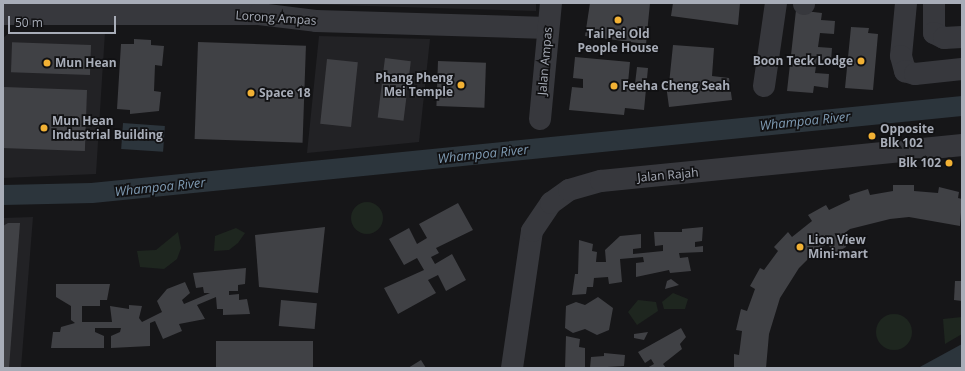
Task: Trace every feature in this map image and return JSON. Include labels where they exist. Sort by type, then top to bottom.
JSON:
[{"type":"street","name":"Jalan Ampas","points":[[540,119],[551,3]]},
{"type":"street","points":[[764,86],[776,3]]},
{"type":"street","points":[[906,3],[901,66],[915,74],[962,69]]},
{"type":"street","points":[[934,3],[934,33],[944,38],[962,37]]},
{"type":"street","name":"Lorong Ampas","points":[[3,14],[259,14],[316,21],[548,28]]},
{"type":"street","name":"Jalan Rajah","points":[[512,368],[532,231],[550,203],[569,190],[601,181],[962,146]]},
{"type":"shaded area","points":[[267,3],[536,3],[536,11]]},
{"type":"shaded area","points":[[105,32],[96,174],[3,178],[3,38],[9,33]]},
{"type":"shaded area","points":[[319,36],[430,39],[419,142],[307,153]]},
{"type":"shaded area","points":[[367,202],[376,205],[380,209],[383,218],[380,227],[376,231],[367,234],[358,231],[354,227],[351,218],[354,209],[358,205]]},
{"type":"shaded area","points":[[33,217],[21,368],[3,368],[3,218]]},
{"type":"shaded area","points":[[236,228],[245,233],[238,243],[229,250],[214,251],[215,236]]},
{"type":"shaded area","points":[[178,232],[181,248],[177,259],[164,269],[140,267],[137,251],[156,250]]},
{"type":"shaded area","points":[[673,293],[688,299],[685,309],[664,309],[662,302]]},
{"type":"shaded area","points":[[638,300],[656,302],[658,311],[637,325],[628,312]]},
{"type":"shaded area","points":[[898,314],[907,319],[911,325],[911,339],[907,345],[898,350],[890,350],[881,345],[877,339],[876,328],[881,319],[887,315]]},
{"type":"shaded area","points":[[962,317],[962,334],[945,344],[943,319]]},
{"type":"water","name":"Whampoa River","points":[[962,96],[962,116],[93,203],[3,205],[3,185],[91,183]]},
{"type":"water","points":[[123,123],[165,126],[163,152],[121,149]]},
{"type":"water","points":[[962,344],[962,368],[918,368]]},
{"type":"building","name":"Tai Pei Old People House","points":[[590,3],[650,3],[646,44],[585,36]]},
{"type":"building","points":[[673,3],[740,3],[738,25],[671,16]]},
{"type":"building","points":[[796,10],[822,13],[821,20],[835,21],[834,34],[820,33],[818,47],[832,48],[831,61],[817,59],[815,73],[829,74],[828,88],[814,86],[813,93],[787,91]]},
{"type":"building","name":"Boon Teck Lodge","points":[[851,27],[869,28],[868,33],[878,34],[873,90],[845,88]]},
{"type":"building","points":[[134,39],[151,40],[151,45],[164,46],[162,66],[155,65],[154,91],[161,92],[159,111],[130,114],[130,110],[117,109],[121,44],[134,44]]},
{"type":"building","points":[[12,42],[91,45],[90,75],[11,72]]},
{"type":"building","name":"Space 18","points":[[198,42],[306,46],[303,143],[195,139]]},
{"type":"building","points":[[673,45],[714,48],[712,76],[729,78],[732,100],[669,107],[666,85],[669,84]]},
{"type":"building","name":"Feeha Cheng Seah","points":[[575,57],[630,62],[628,83],[635,84],[637,67],[648,68],[644,110],[625,108],[624,115],[569,110],[572,87],[583,88],[583,79],[573,78]]},
{"type":"building","points":[[385,58],[411,61],[403,121],[378,118]]},
{"type":"building","points":[[327,59],[358,62],[351,127],[320,124]]},
{"type":"building","name":"Phang Pheng Mei Temple","points":[[438,61],[486,63],[484,108],[436,106]]},
{"type":"building","name":"Mun Hean Industrial Building","points":[[4,87],[87,90],[85,151],[3,148]]},
{"type":"building","points":[[893,185],[914,185],[914,191],[938,193],[939,187],[959,192],[958,198],[962,199],[960,226],[909,217],[890,219],[850,229],[842,235],[846,247],[834,254],[828,244],[819,248],[799,268],[780,298],[769,334],[766,368],[734,368],[734,354],[739,355],[742,331],[736,330],[741,309],[747,311],[755,289],[750,286],[760,268],[764,270],[778,251],[774,247],[788,232],[792,237],[812,221],[808,215],[826,205],[829,210],[850,200],[849,195],[868,189],[870,195],[893,191]]},
{"type":"building","points":[[458,203],[473,230],[436,248],[439,253],[431,257],[435,264],[452,254],[466,280],[446,291],[438,275],[428,280],[436,293],[398,314],[384,288],[424,270],[417,258],[404,265],[389,239],[409,228],[417,244],[427,238],[419,224]]},
{"type":"building","points":[[8,223],[20,223],[9,368],[3,368],[3,226]]},
{"type":"building","points":[[325,227],[318,293],[259,287],[255,235]]},
{"type":"building","points":[[703,227],[702,241],[695,242],[695,247],[703,246],[703,252],[679,253],[680,258],[688,257],[691,271],[670,273],[669,270],[636,277],[636,263],[644,262],[643,257],[620,259],[622,282],[609,284],[608,277],[594,278],[593,287],[587,287],[586,294],[572,295],[575,274],[578,274],[579,240],[593,244],[592,251],[597,252],[596,262],[606,262],[605,250],[620,236],[641,234],[641,248],[633,249],[633,254],[663,251],[663,245],[655,246],[654,232],[682,232],[682,229]]},
{"type":"building","points":[[246,268],[245,284],[238,285],[238,291],[229,291],[229,295],[239,294],[239,300],[247,299],[250,314],[223,315],[223,309],[217,309],[216,297],[197,305],[205,319],[179,324],[182,331],[163,339],[155,321],[150,323],[150,346],[111,348],[111,336],[120,332],[121,328],[95,328],[95,332],[104,336],[104,348],[51,348],[53,332],[60,332],[61,327],[75,323],[71,320],[71,306],[56,297],[56,284],[110,284],[107,300],[100,300],[100,306],[82,306],[82,322],[112,322],[110,306],[129,309],[129,305],[142,306],[139,318],[142,322],[162,312],[157,301],[167,289],[185,282],[190,293],[182,300],[184,304],[210,293],[204,293],[203,287],[196,288],[193,273]]},
{"type":"building","points":[[671,279],[679,285],[665,289],[667,281]]},
{"type":"building","points":[[955,281],[962,281],[962,301],[954,300]]},
{"type":"building","points":[[598,297],[613,308],[609,330],[597,335],[585,329],[573,333],[565,328],[566,306],[576,302],[585,305]]},
{"type":"building","points":[[281,300],[317,303],[315,329],[279,326]]},
{"type":"building","points":[[681,328],[686,337],[680,344],[682,349],[663,364],[666,368],[647,368],[654,364],[651,359],[645,363],[638,352]]},
{"type":"building","points":[[648,332],[644,340],[634,338],[634,334]]},
{"type":"building","points":[[566,336],[580,339],[579,347],[585,348],[585,368],[565,368]]},
{"type":"building","points":[[216,341],[313,341],[313,368],[216,368]]},
{"type":"building","points":[[604,353],[625,355],[624,366],[590,368],[591,357],[604,356]]},
{"type":"building","points":[[421,360],[426,368],[408,368]]},
{"type":"place","name":"Tai Pei Old People House","points":[[618,20]]},
{"type":"place","name":"Boon Teck Lodge","points":[[861,61]]},
{"type":"place","name":"Mun Hean","points":[[47,63]]},
{"type":"place","name":"Phang Pheng Mei Temple","points":[[461,85]]},
{"type":"place","name":"Feeha Cheng Seah","points":[[614,86]]},
{"type":"place","name":"Space 18","points":[[251,93]]},
{"type":"place","name":"Mun Hean Industrial Building","points":[[44,128]]},
{"type":"place","name":"Opposite Blk 102","points":[[872,136]]},
{"type":"place","name":"Blk 102","points":[[949,163]]},
{"type":"place","name":"Lion View Mini-mart","points":[[800,247]]}]
